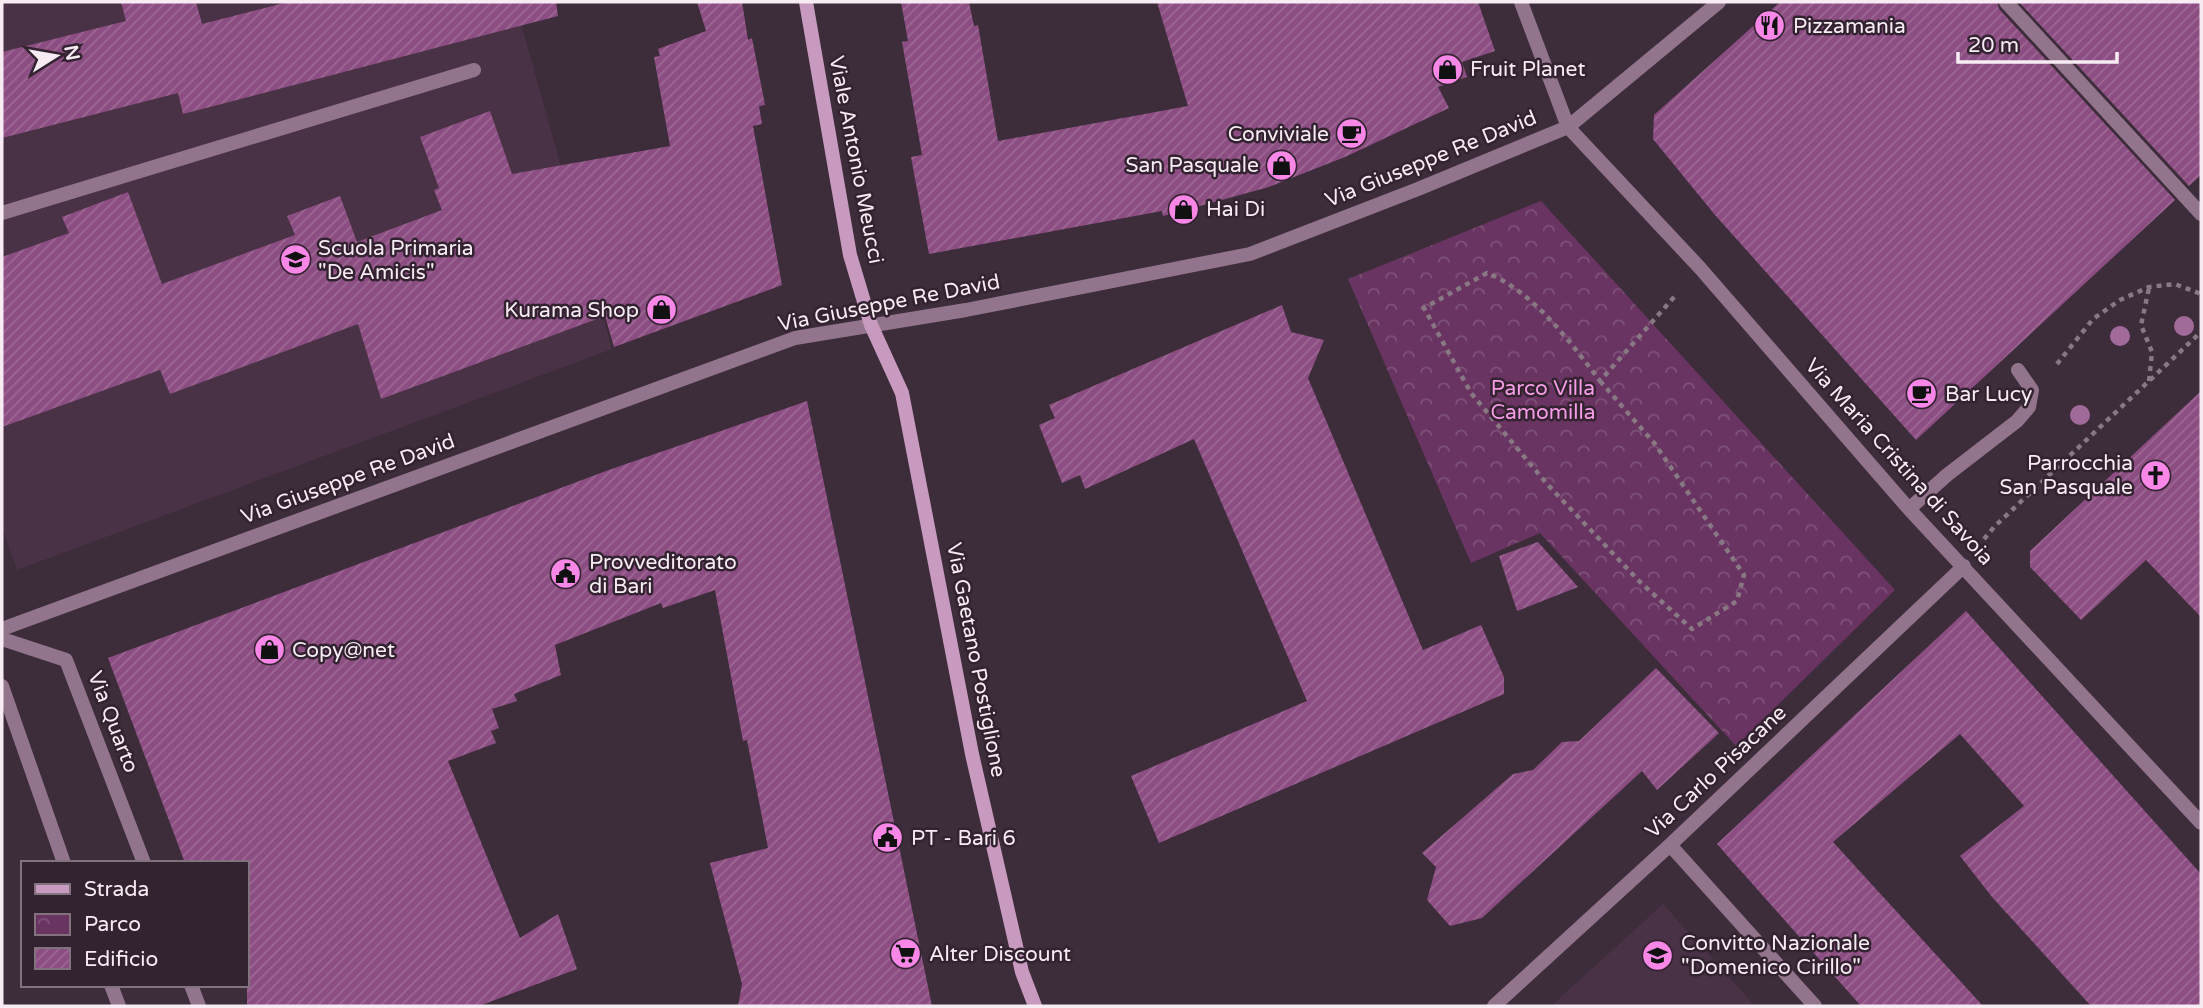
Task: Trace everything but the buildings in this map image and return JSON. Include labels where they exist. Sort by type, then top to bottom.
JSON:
[{"type":"main road","name":"Viale Antonio Meucci","points":[[806,2],[850,254],[871,325]]},
{"type":"main road","name":"Via Gaetano Postiglione","points":[[871,325],[902,393],[972,754],[1022,972],[1035,1006]]},
{"type":"street","points":[[1521,2],[1568,127]]},
{"type":"street","name":"Via Giuseppe Re David","points":[[2,629],[795,338],[980,308],[1250,254],[1568,127],[1719,2]]},
{"type":"street","points":[[2006,2],[2201,214]]},
{"type":"street","points":[[2,213],[474,70]]},
{"type":"street","name":"Via Maria Cristina di Savoia","points":[[1568,127],[1700,268],[1909,509],[2201,823]]},
{"type":"street","points":[[1909,509],[1947,475],[2017,421],[2029,407],[2032,390],[2018,370]]},
{"type":"street","name":"Via Carlo Pisacane","points":[[1494,1006],[1670,845],[1964,566]]},
{"type":"street","name":"Via Quarto","points":[[2,639],[66,660],[143,861]]},
{"type":"street","points":[[2,686],[63,861]]},
{"type":"street","points":[[1670,845],[1815,1006]]},
{"type":"street","points":[[112,987],[120,1006]]},
{"type":"street","points":[[192,987],[199,1006]]},
{"type":"path","points":[[1600,381],[1700,268]]},
{"type":"path","points":[[1487,273],[1504,280],[1562,330],[1600,381],[1655,443],[1744,575],[1737,601],[1692,629],[1640,582],[1547,484],[1471,393],[1424,308],[1487,273]]},
{"type":"path","points":[[2032,390],[2062,359],[2071,344],[2093,320],[2120,300],[2149,287],[2175,284],[2201,294]]},
{"type":"path","points":[[2148,382],[2152,352],[2141,325],[2149,287]]},
{"type":"path","points":[[1964,566],[1995,526],[2201,332]]},
{"type":"shaded area","name":"Scuola Primaria \"De Amicis\"","points":[[2,2],[515,2],[612,349],[17,570],[2,527]]},
{"type":"shaded area","name":"Convitto Nazionale \"Domenico Cirillo\"","points":[[1663,904],[1755,1006],[1551,1006]]},
{"type":"green space","name":"Parco Villa Camomilla","points":[[1541,201],[1895,590],[1736,746],[1540,533],[1471,563],[1348,279]]},
{"type":"place","name":"Pizzamania","points":[[1770,26]]},
{"type":"place","name":"Fruit Planet","points":[[1447,69]]},
{"type":"place","name":"Conviviale","points":[[1352,134]]},
{"type":"place","name":"San Pasquale","points":[[1282,165]]},
{"type":"place","name":"Hai Di","points":[[1183,209]]},
{"type":"place","name":"Scuola Primaria \"De Amicis\"","points":[[295,260]]},
{"type":"place","name":"Kurama Shop","points":[[662,310]]},
{"type":"place","name":"Bar Lucy","points":[[1922,394]]},
{"type":"place","name":"Parrocchia San Pasquale","points":[[2156,475]]},
{"type":"place","name":"Provveditorato di Bari","points":[[566,574]]},
{"type":"place","name":"Copy@net","points":[[269,650]]},
{"type":"place","name":"PT - Bari 6","points":[[888,838]]},
{"type":"place","name":"Alter Discount","points":[[906,954]]},
{"type":"place","name":"Convitto Nazionale \"Domenico Cirillo\"","points":[[1658,955]]}]
